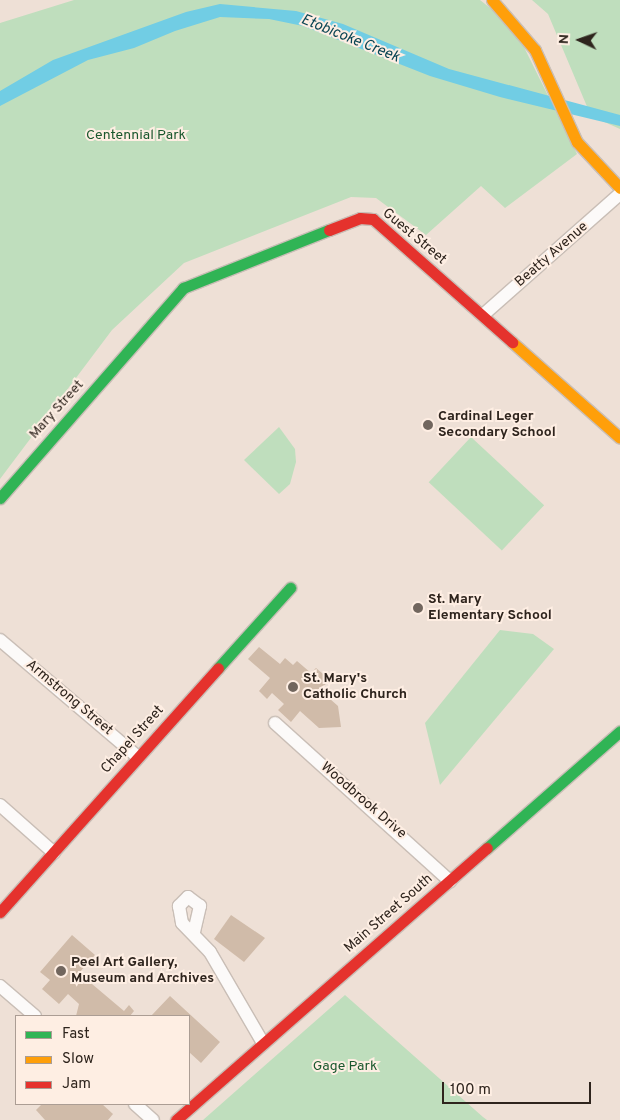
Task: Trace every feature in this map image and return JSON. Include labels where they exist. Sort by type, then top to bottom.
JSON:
[{"type":"street","points":[[492,0],[535,50],[554,86],[567,125],[591,159],[620,188]]},
{"type":"street","name":"Beatty Avenue","points":[[483,315],[620,194]]},
{"type":"street","name":"Guest Street","points":[[136,342],[183,288],[360,218],[373,219],[620,438]]},
{"type":"street","name":"Mary Street","points":[[0,498],[136,342]]},
{"type":"street","name":"Chapel Street","points":[[0,912],[290,588]]},
{"type":"street","name":"Armstrong Street","points":[[0,640],[138,756]]},
{"type":"street","name":"Woodbrook Drive","points":[[275,723],[450,882]]},
{"type":"street","name":"Main Street South","points":[[176,1120],[450,882],[620,731]]},
{"type":"street","points":[[0,805],[54,853]]},
{"type":"street","points":[[194,932],[263,1043]]},
{"type":"street","points":[[0,986],[34,1015]]},
{"type":"street","points":[[136,1105],[153,1120]]},
{"type":"green space","name":"Centennial Park","points":[[74,0],[480,0],[514,27],[577,154],[505,208],[481,186],[426,235],[376,198],[351,197],[184,263],[112,330],[0,479],[0,23]]},
{"type":"green space","points":[[532,0],[620,0],[620,129],[591,116],[548,14]]},
{"type":"green space","points":[[279,427],[295,449],[296,462],[290,484],[279,494],[244,460]]},
{"type":"green space","points":[[471,437],[544,505],[502,551],[429,482]]},
{"type":"green space","points":[[500,630],[533,634],[554,649],[440,785],[425,723]]},
{"type":"green space","name":"Gage Park","points":[[345,995],[487,1120],[203,1120]]},
{"type":"water","name":"Etobicoke Creek","points":[[220,4],[296,11],[343,24],[449,69],[620,115],[620,126],[500,97],[430,76],[303,26],[269,19],[220,17],[175,31],[134,48],[88,60],[0,106],[0,91],[53,60],[186,12]]},
{"type":"building","name":"St. Mary's Catholic Church","points":[[259,647],[280,664],[285,658],[293,665],[297,661],[311,673],[316,668],[329,679],[321,691],[338,706],[341,727],[319,728],[300,711],[291,722],[278,710],[284,704],[272,693],[267,699],[259,691],[270,678],[248,659]]},
{"type":"building","points":[[231,915],[265,938],[244,962],[214,939]]},
{"type":"building","name":"Peel Art Gallery, Museum and Archives","points":[[72,935],[95,955],[79,973],[124,1011],[129,1005],[134,1011],[131,1015],[76,1015],[79,1004],[68,994],[59,1004],[42,989],[50,980],[40,972]]},
{"type":"building","name":"Peel Art Gallery, Museum and Archives","points":[[170,996],[220,1042],[201,1063],[190,1053],[190,1015],[152,1015]]},
{"type":"building","points":[[41,1105],[103,1105],[113,1114],[108,1120],[45,1120],[36,1110]]},
{"type":"traffic: fast","points":[[0,498],[183,288],[329,230]]},
{"type":"traffic: fast","points":[[218,668],[290,588]]},
{"type":"traffic: fast","points":[[487,848],[620,731]]},
{"type":"traffic: slow","points":[[492,0],[535,50],[577,142],[620,188]]},
{"type":"traffic: slow","points":[[512,342],[620,438]]},
{"type":"traffic: jam","points":[[329,230],[360,218],[373,219],[512,342]]},
{"type":"traffic: jam","points":[[0,912],[218,668]]},
{"type":"traffic: jam","points":[[176,1120],[487,848]]},
{"type":"place","name":"Cardinal Leger Secondary School","points":[[428,425]]},
{"type":"place","name":"St. Mary Elementary School","points":[[418,608]]},
{"type":"place","name":"St. Mary's Catholic Church","points":[[293,687]]},
{"type":"place","name":"Peel Art Gallery, Museum and Archives","points":[[61,971]]}]
